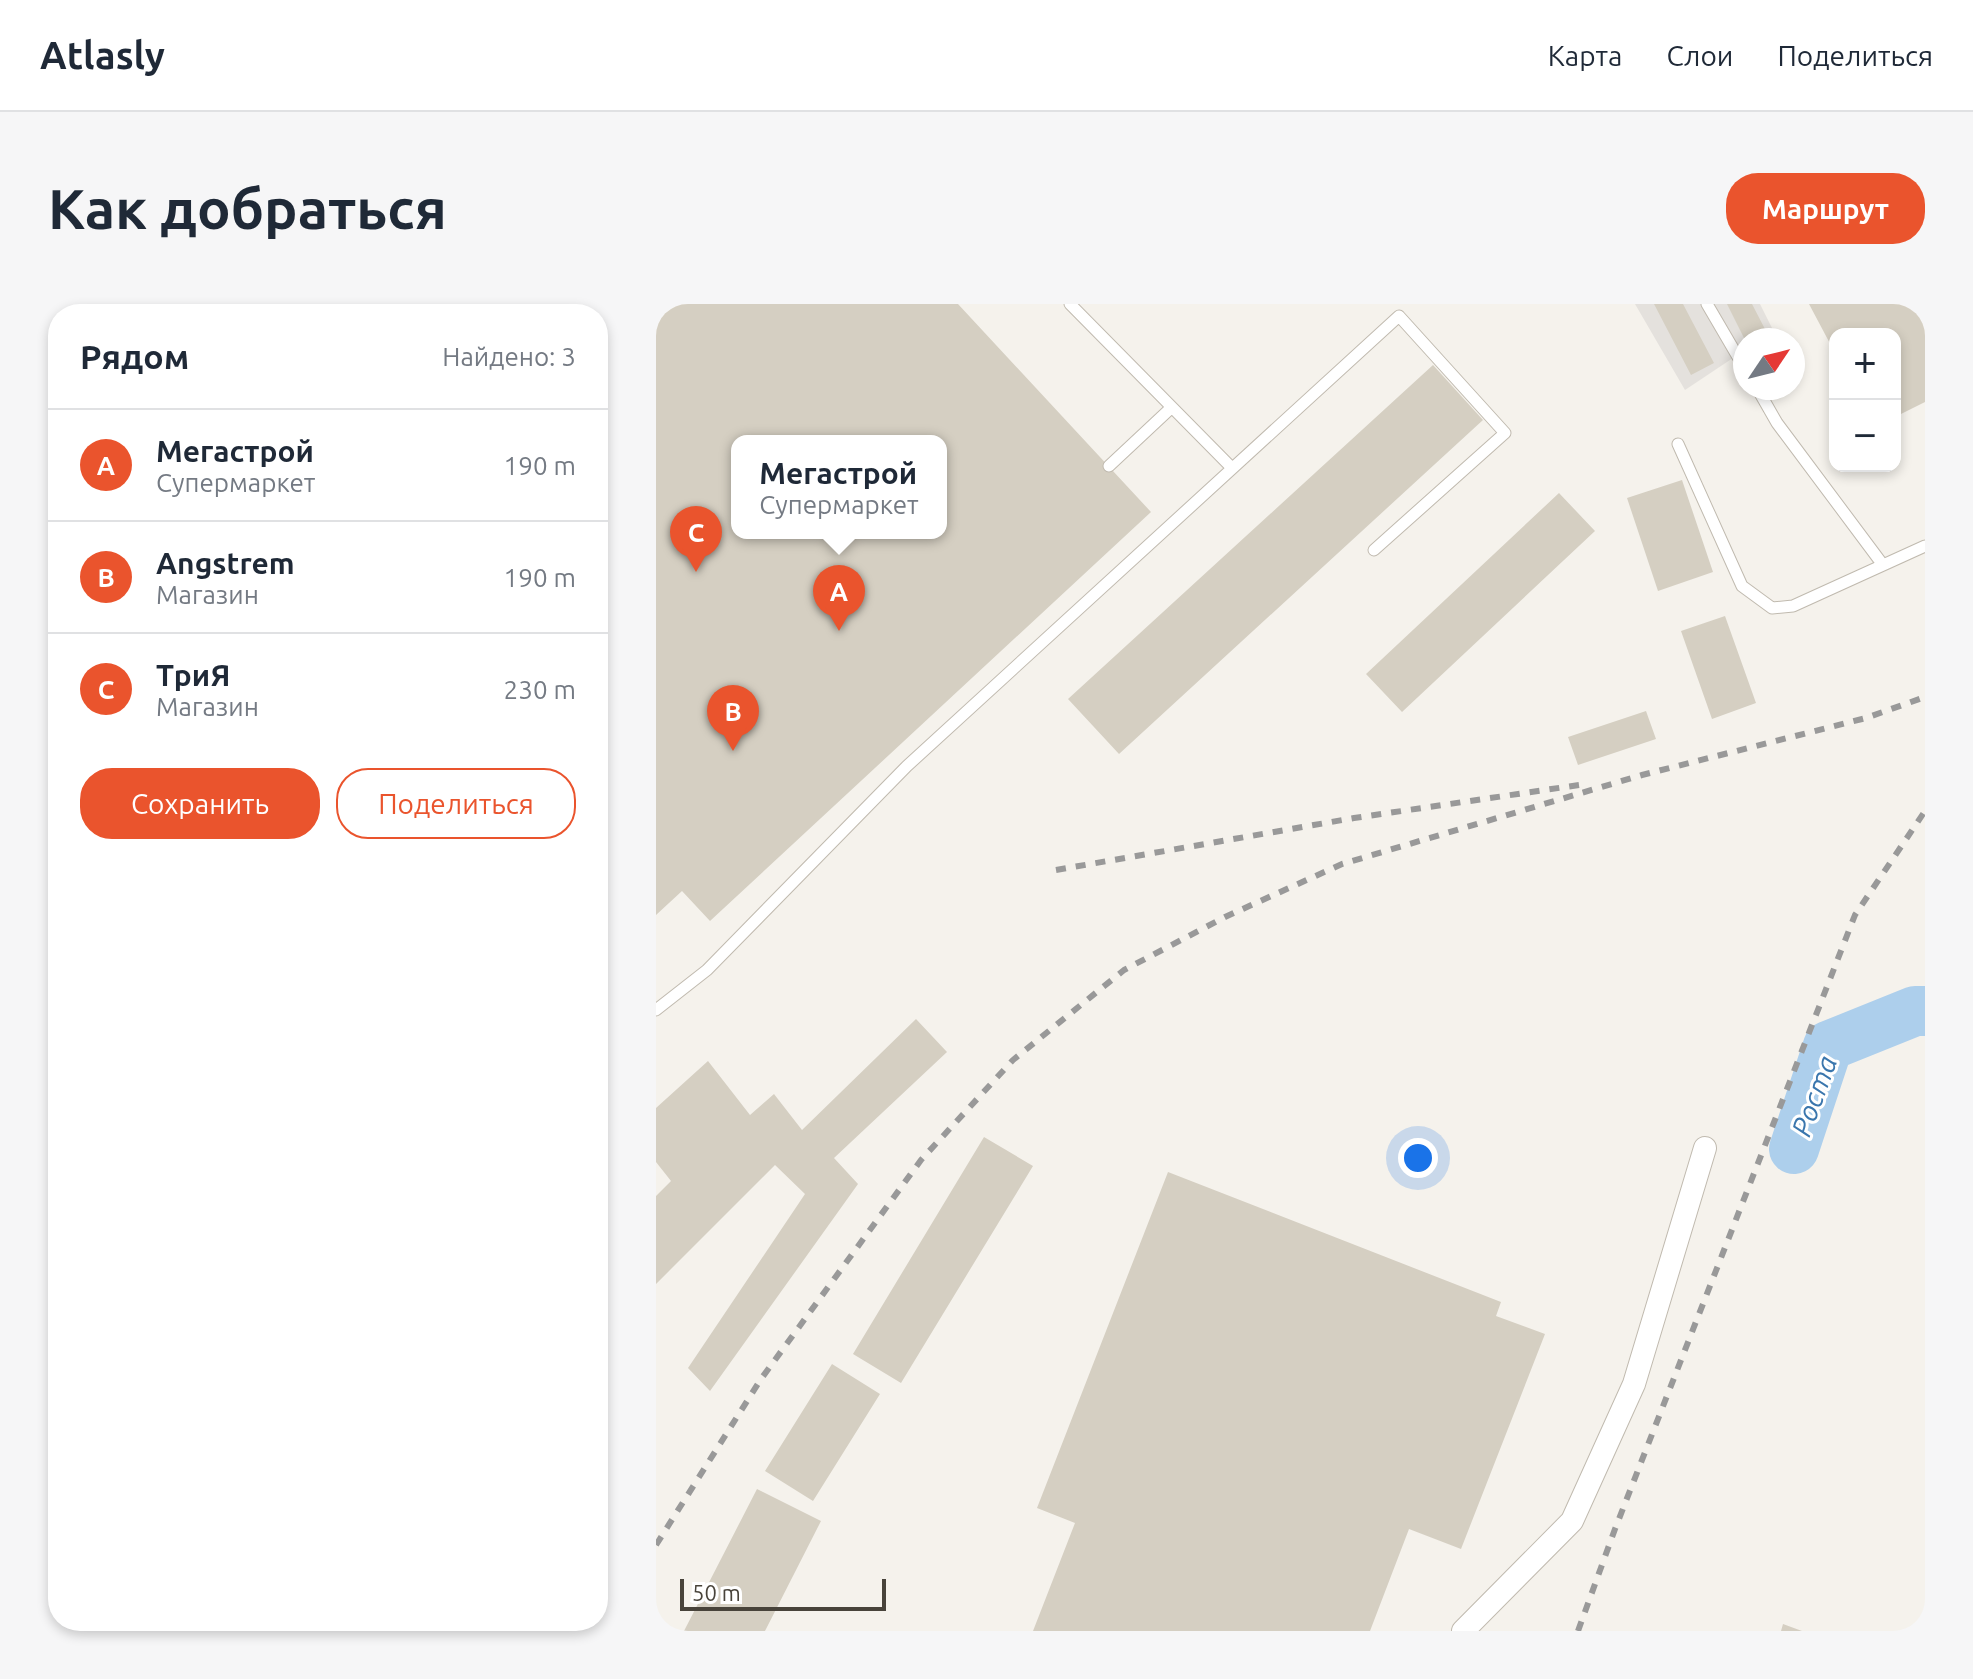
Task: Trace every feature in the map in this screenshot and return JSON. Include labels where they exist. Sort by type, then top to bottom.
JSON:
[{"type":"street","points":[[1463,1631],[1572,1521],[1634,1384],[1705,1148]]},
{"type":"lane","points":[[1070,304],[1231,467]]},
{"type":"lane","points":[[1707,304],[1733,348]]},
{"type":"lane","points":[[656,1010],[707,970],[907,766],[1399,316],[1505,433],[1374,550]]},
{"type":"lane","points":[[1764,400],[1777,423],[1883,565]]},
{"type":"lane","points":[[1109,466],[1171,408]]},
{"type":"lane","points":[[1678,444],[1742,586],[1772,608],[1793,606],[1925,546]]},
{"type":"shaded area","points":[[1635,304],[1760,304],[1772,328],[1733,328],[1733,358],[1685,390]]},
{"type":"building","points":[[659,304],[958,304],[1151,512],[710,921],[682,891],[656,915],[656,307]]},
{"type":"building","points":[[1654,304],[1683,304],[1714,363],[1691,375]]},
{"type":"building","points":[[1727,304],[1752,304],[1764,328],[1739,328]]},
{"type":"building","points":[[1809,304],[1925,304],[1925,402],[1901,414],[1901,328],[1829,328],[1829,342]]},
{"type":"building","points":[[1433,365],[1483,420],[1119,754],[1068,699]]},
{"type":"building","points":[[1682,480],[1713,572],[1658,591],[1627,498]]},
{"type":"building","points":[[1559,493],[1595,531],[1402,712],[1366,674]]},
{"type":"building","points":[[1725,616],[1756,703],[1712,719],[1681,631]]},
{"type":"building","points":[[1646,711],[1656,739],[1578,765],[1568,737]]},
{"type":"building","points":[[916,1019],[947,1052],[834,1158],[858,1184],[710,1391],[688,1368],[805,1194],[775,1165],[656,1284],[656,1196],[671,1181],[656,1162],[656,1108],[708,1061],[750,1115],[774,1094],[802,1130]]},
{"type":"building","points":[[984,1137],[1033,1166],[901,1383],[853,1354]]},
{"type":"building","points":[[1168,1172],[1501,1302],[1496,1316],[1545,1334],[1461,1549],[1409,1529],[1370,1631],[1033,1631],[1075,1523],[1037,1508]]},
{"type":"building","points":[[832,1364],[880,1394],[813,1501],[765,1471]]},
{"type":"building","points":[[757,1489],[821,1521],[765,1631],[684,1631]]},
{"type":"building","points":[[1783,1624],[1802,1631],[1781,1631]]},
{"type":"waterway","name":"Роста","points":[[1794,1149],[1828,1046],[1915,1011],[1925,1011]]},
{"type":"railway","points":[[656,1545],[761,1379],[921,1160],[1013,1060],[1124,970],[1225,917],[1342,864],[1642,775],[1866,718],[1925,697]]},
{"type":"railway","points":[[1056,870],[1354,818],[1579,785]]},
{"type":"railway","points":[[1578,1631],[1855,915],[1925,811]]},
{"type":"place","name":"ТриЯ","points":[[696,572]]},
{"type":"place","name":"Мегастрой","points":[[839,631]]},
{"type":"place","name":"Angstrem","points":[[733,751]]}]
